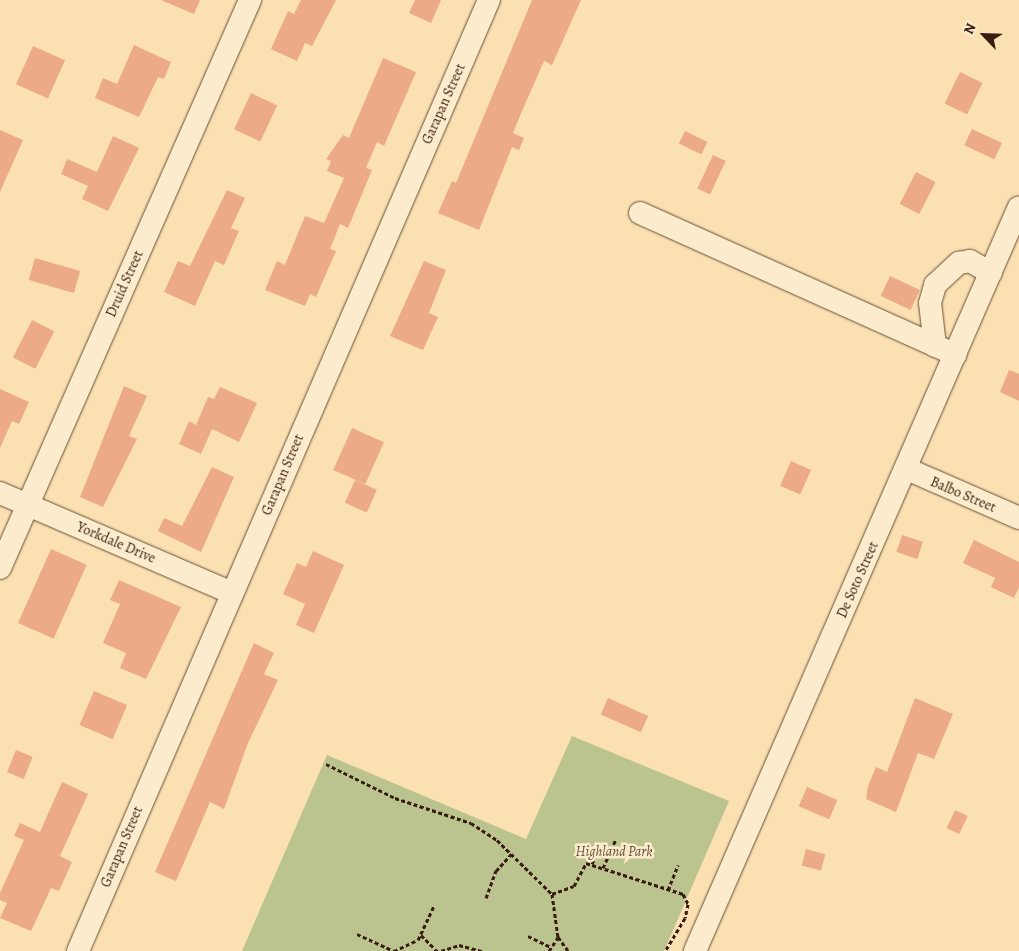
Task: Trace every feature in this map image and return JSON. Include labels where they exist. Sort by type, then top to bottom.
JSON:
[{"type":"street","name":"Druid Street","points":[[0,568],[250,0]]},
{"type":"street","name":"Garapan Street","points":[[78,951],[489,0]]},
{"type":"street","name":"De Soto Street","points":[[695,951],[908,469],[1019,208]]},
{"type":"street","points":[[640,213],[956,355]]},
{"type":"street","points":[[935,346],[930,303],[935,285],[959,263],[970,261],[991,273]]},
{"type":"street","name":"Balbo Street","points":[[908,469],[1019,518]]},
{"type":"street","name":"Yorkdale Drive","points":[[0,493],[232,593]]},
{"type":"path","points":[[326,764],[395,798],[471,823],[512,853],[552,894],[558,910],[558,937],[568,951]]},
{"type":"path","points":[[604,868],[616,839]]},
{"type":"path","points":[[592,864],[600,845]]},
{"type":"path","points":[[486,898],[496,871],[512,853]]},
{"type":"path","points":[[552,894],[569,890],[582,865],[592,864],[683,894],[688,904],[683,922],[668,939],[665,951]]},
{"type":"path","points":[[668,890],[678,865]]},
{"type":"path","points":[[357,934],[394,951],[420,935],[434,905]]},
{"type":"path","points":[[420,935],[439,951],[459,945],[482,951]]},
{"type":"path","points":[[528,936],[551,946]]},
{"type":"path","points":[[549,951],[558,937]]},
{"type":"green space","name":"Highland Park","points":[[572,736],[729,801],[664,951],[242,951],[327,755],[526,839]]},
{"type":"building","points":[[161,0],[200,0],[194,14]]},
{"type":"building","points":[[301,0],[336,0],[312,46],[305,43],[297,61],[271,49],[288,11],[294,14]]},
{"type":"building","points":[[415,0],[441,0],[431,23],[409,13]]},
{"type":"building","points":[[532,0],[581,0],[552,65],[544,61],[513,133],[524,138],[519,150],[512,147],[479,230],[438,213],[452,181],[456,183]]},
{"type":"building","points":[[134,45],[171,62],[164,79],[158,77],[139,117],[95,98],[103,78],[117,84]]},
{"type":"building","points":[[33,46],[65,60],[48,99],[16,84]]},
{"type":"building","points":[[383,58],[416,72],[384,146],[377,142],[366,168],[372,170],[348,228],[340,224],[330,249],[336,251],[316,297],[310,294],[305,306],[265,290],[277,261],[285,265],[305,216],[324,223],[344,178],[327,171],[331,161],[326,159],[343,135],[349,138]]},
{"type":"building","points":[[960,72],[982,83],[967,114],[945,103]]},
{"type":"building","points":[[251,93],[277,105],[260,142],[234,129]]},
{"type":"building","points":[[972,129],[1002,143],[994,159],[964,145]]},
{"type":"building","points":[[0,130],[23,140],[0,192]]},
{"type":"building","points":[[685,131],[707,142],[701,155],[679,144]]},
{"type":"building","points":[[113,136],[139,148],[108,211],[82,199],[88,186],[61,174],[67,159],[97,172]]},
{"type":"building","points":[[713,155],[726,161],[710,194],[697,189]]},
{"type":"building","points":[[916,172],[936,182],[919,214],[900,204]]},
{"type":"building","points":[[227,190],[245,198],[231,228],[239,231],[224,265],[215,261],[195,306],[164,292],[178,261],[190,266]]},
{"type":"building","points":[[35,258],[80,271],[74,293],[29,280]]},
{"type":"building","points":[[424,261],[446,270],[429,313],[438,317],[423,350],[390,336]]},
{"type":"building","points":[[890,276],[920,290],[911,310],[881,296]]},
{"type":"building","points":[[32,320],[54,331],[35,369],[13,357]]},
{"type":"building","points":[[1009,370],[1019,374],[1019,401],[1000,392]]},
{"type":"building","points":[[124,386],[147,396],[129,436],[137,439],[103,507],[80,497]]},
{"type":"building","points":[[220,387],[257,403],[239,442],[212,429],[201,454],[179,444],[189,421],[196,425],[208,397],[214,399]]},
{"type":"building","points":[[0,389],[29,402],[19,424],[12,421],[0,448]]},
{"type":"building","points":[[352,428],[384,442],[365,484],[333,470]]},
{"type":"building","points":[[791,461],[811,470],[800,495],[780,486]]},
{"type":"building","points":[[212,467],[234,477],[201,552],[158,531],[164,518],[182,526]]},
{"type":"building","points":[[355,480],[377,490],[367,513],[345,503]]},
{"type":"building","points":[[902,535],[923,542],[917,559],[896,552]]},
{"type":"building","points":[[974,540],[1019,562],[1019,587],[1014,598],[991,587],[995,578],[963,563]]},
{"type":"building","points":[[51,549],[87,565],[54,639],[18,623]]},
{"type":"building","points":[[313,551],[344,565],[314,633],[296,625],[305,604],[283,594],[297,563],[306,567]]},
{"type":"building","points":[[119,580],[181,607],[146,679],[120,668],[126,653],[103,643],[120,604],[110,600]]},
{"type":"building","points":[[254,643],[274,653],[264,674],[278,680],[248,743],[224,809],[210,802],[176,881],[155,872]]},
{"type":"building","points":[[94,691],[127,705],[113,739],[80,725]]},
{"type":"building","points":[[608,698],[648,716],[641,732],[601,714]]},
{"type":"building","points":[[915,698],[953,714],[934,759],[918,753],[896,812],[866,799],[868,786],[876,767],[887,772]]},
{"type":"building","points":[[16,750],[33,757],[24,779],[7,772]]},
{"type":"building","points":[[62,782],[88,794],[60,856],[72,862],[59,891],[51,888],[31,931],[0,918],[7,903],[0,900],[0,893],[24,840],[14,836],[20,823],[40,832]]},
{"type":"building","points":[[807,787],[837,800],[829,819],[799,806]]},
{"type":"building","points":[[955,810],[968,816],[959,834],[947,828]]},
{"type":"building","points":[[806,849],[825,854],[821,871],[802,865]]}]
